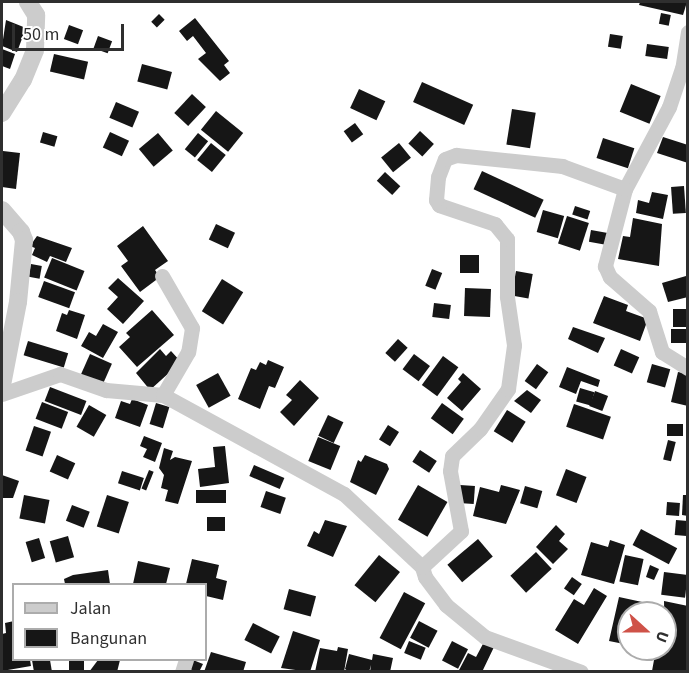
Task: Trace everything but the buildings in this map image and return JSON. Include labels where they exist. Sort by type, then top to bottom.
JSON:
[{"type":"street","points":[[2,113],[23,80],[35,50],[36,15],[28,2]]},
{"type":"street","points":[[687,32],[682,68],[669,107],[625,189],[607,248],[606,271],[649,311],[662,352],[687,368]]},
{"type":"street","points":[[422,567],[461,531],[450,471],[452,456],[480,429],[508,389],[514,345],[507,297],[507,239],[495,224],[439,205],[436,200],[438,177],[445,159],[456,155],[562,166],[625,189]]},
{"type":"street","points":[[2,210],[19,228],[24,240],[18,302],[2,385]]},
{"type":"street","points":[[162,276],[192,328],[188,352],[163,395]]},
{"type":"street","points":[[2,394],[60,374],[106,390],[163,395],[337,490],[422,567],[436,596],[485,637],[581,672]]}]
